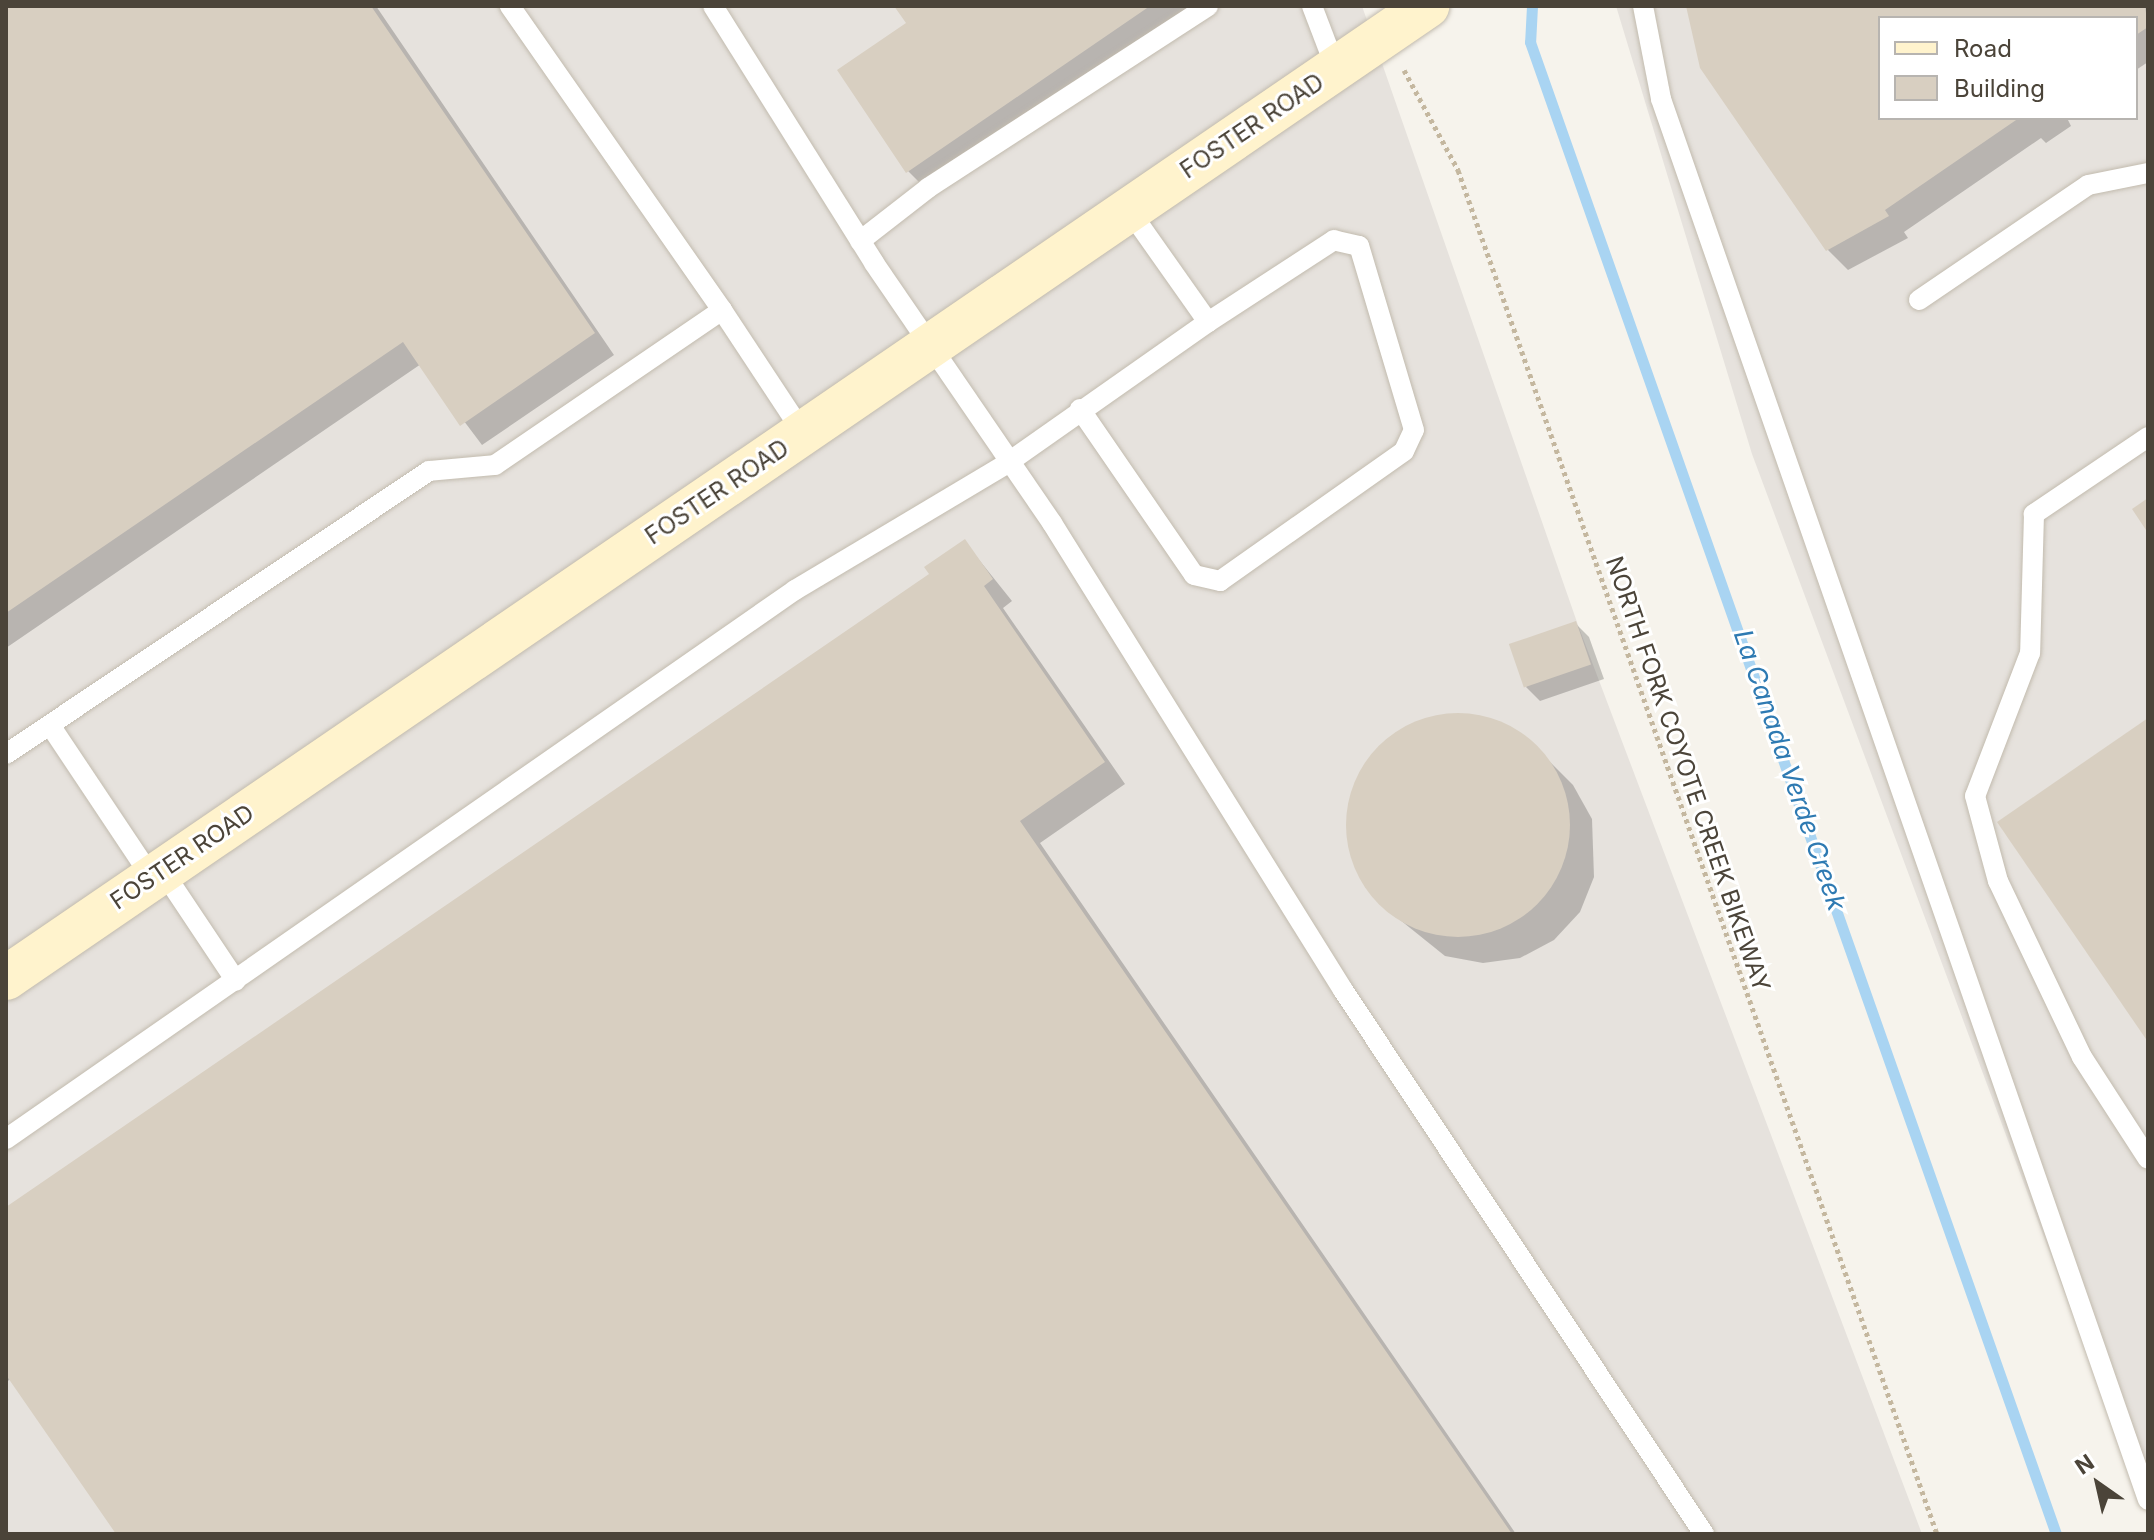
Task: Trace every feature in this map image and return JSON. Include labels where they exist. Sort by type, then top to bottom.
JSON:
[{"type":"street","name":"FOSTER ROAD","points":[[6,978],[1336,69],[1399,17]]},
{"type":"lane","points":[[510,6],[722,310],[803,433]]},
{"type":"lane","points":[[713,6],[860,241],[1006,464],[1052,523],[1237,826],[1704,1534]]},
{"type":"lane","points":[[860,241],[928,188],[1208,6]]},
{"type":"lane","points":[[1312,6],[1336,69]]},
{"type":"lane","points":[[1643,6],[1666,114],[2148,1500]]},
{"type":"lane","points":[[1919,300],[2088,185],[2148,173]]},
{"type":"lane","points":[[1129,210],[1208,322]]},
{"type":"lane","points":[[6,1139],[795,590],[1006,464],[1080,409],[1334,240],[1359,246],[1414,430],[1404,451],[1220,581],[1194,575],[1080,409]]},
{"type":"lane","points":[[6,754],[429,471],[495,465],[722,310]]},
{"type":"lane","points":[[2148,437],[2034,514],[2030,653],[1975,796],[1998,881],[2082,1057],[2148,1159]]},
{"type":"lane","points":[[50,725],[236,981]]},
{"type":"path","name":"NORTH FORK COYOTE CREEK BIKEWAY","points":[[1399,17],[1458,170],[1937,1534]]},
{"type":"shaded area","points":[[6,6],[1362,6],[1578,625],[1922,1534],[6,1534]]},
{"type":"shaded area","points":[[1616,6],[2148,6],[2148,1516],[1752,454]]},
{"type":"building","points":[[6,6],[371,6],[595,333],[460,426],[403,342],[6,613]]},
{"type":"building","points":[[894,6],[1150,6],[906,173],[837,70],[906,23]]},
{"type":"building","points":[[1686,6],[2145,6],[2148,27],[2138,34],[2138,16],[1878,16],[1878,120],[2016,120],[1885,210],[1889,216],[1826,251],[1700,68]]},
{"type":"building","points":[[2148,498],[2148,533],[2132,509]]},
{"type":"building","points":[[965,539],[993,579],[984,586],[1105,762],[1020,821],[1512,1534],[116,1534],[6,1375],[6,1207],[929,574],[924,567]]},
{"type":"building","points":[[1576,621],[1591,664],[1524,688],[1509,644]]},
{"type":"building","points":[[1458,713],[1501,721],[1537,746],[1562,782],[1570,825],[1562,868],[1537,904],[1501,929],[1458,937],[1415,929],[1379,904],[1354,868],[1346,825],[1354,782],[1379,746],[1415,721]]},
{"type":"building","points":[[2148,718],[2148,1042],[1997,822]]},
{"type":"waterway","name":"La Canada Verde Creek","points":[[1532,6],[1530,42],[2056,1534]]}]
